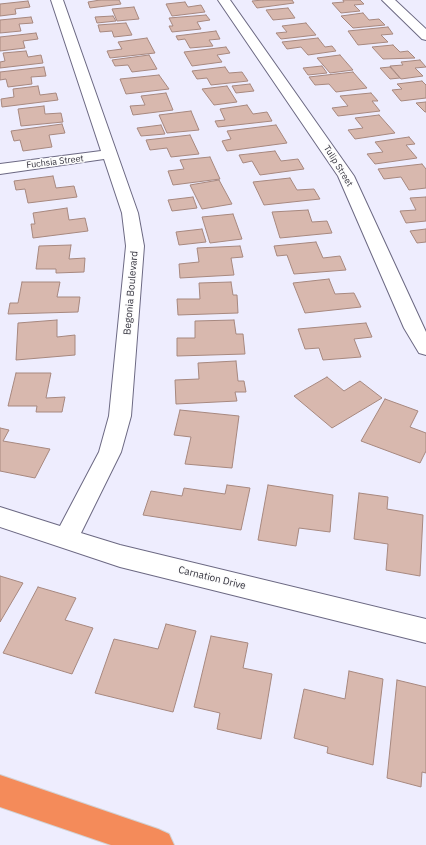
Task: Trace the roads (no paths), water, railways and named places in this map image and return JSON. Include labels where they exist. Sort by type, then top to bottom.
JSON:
[{"type":"highway","points":[[0,791],[158,845]]},
{"type":"street","name":"Begonia Boulevard","points":[[57,0],[130,213],[135,246],[120,416],[110,452],[66,538]]},
{"type":"street","name":"Tulip Street","points":[[224,0],[346,176],[414,328],[426,348]]},
{"type":"street","points":[[388,0],[426,36]]},
{"type":"street","name":"Fuchsia Street","points":[[0,169],[110,154]]},
{"type":"street","name":"Carnation Drive","points":[[0,517],[120,556],[426,631]]}]
